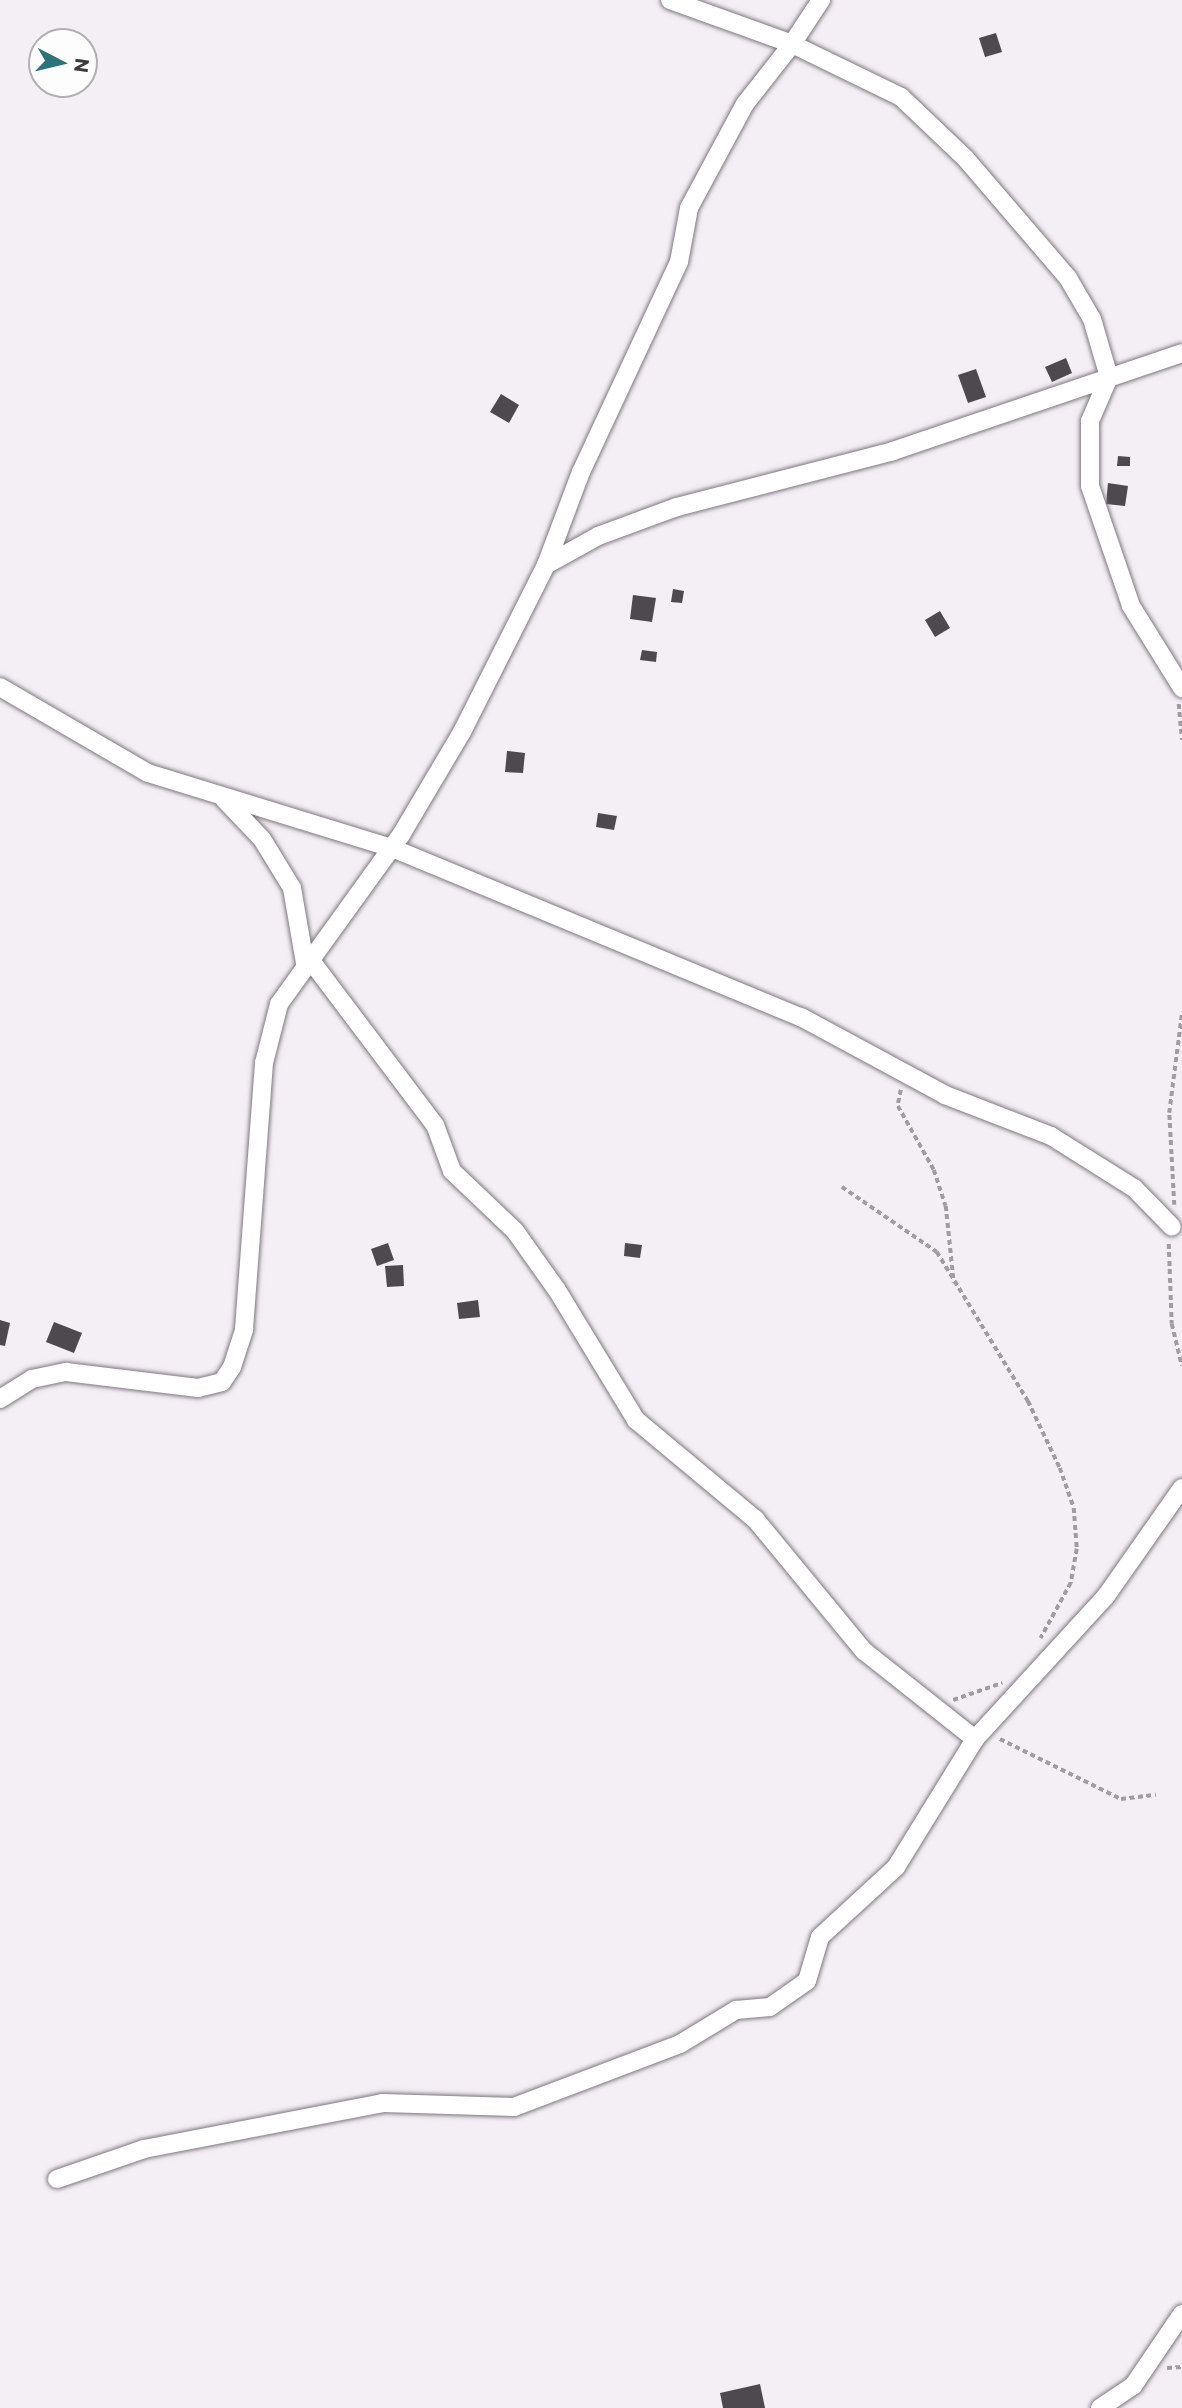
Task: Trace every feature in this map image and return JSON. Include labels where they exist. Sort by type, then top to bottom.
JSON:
[{"type":"street","points":[[670,0],[792,44],[901,97],[966,159],[1068,278],[1092,319],[1109,377],[1090,421],[1090,486],[1131,606],[1180,686]]},
{"type":"street","points":[[0,1399],[32,1378],[66,1372],[198,1388],[222,1382],[232,1367],[247,1298],[264,1063],[276,1013],[307,961],[392,848],[462,733],[546,565],[581,472],[679,262],[689,208],[745,104],[792,44],[821,0]]},
{"type":"street","points":[[546,565],[598,536],[677,507],[893,450],[1182,353]]},
{"type":"street","points":[[0,687],[117,758],[224,799],[392,848],[736,988],[959,1102],[1051,1136],[1134,1188],[1172,1227]]},
{"type":"street","points":[[224,799],[262,839],[292,888],[307,961],[435,1125],[452,1171],[515,1231],[557,1290],[636,1420],[755,1519],[864,1651],[937,1711],[979,1734]]},
{"type":"street","points":[[57,2179],[144,2149],[383,2103],[514,2107],[680,2044],[736,2010],[771,2007],[807,1981],[820,1937],[896,1867],[979,1734],[1106,1596],[1182,1488]]},
{"type":"street","points":[[1100,2408],[1133,2386],[1182,2314]]},
{"type":"path","points":[[1180,686],[1182,740]]},
{"type":"path","points":[[1182,1012],[1169,1113],[1176,1180],[1172,1227],[1171,1306],[1182,1366]]},
{"type":"path","points":[[904,1072],[898,1106],[934,1170],[946,1206],[954,1286]]},
{"type":"path","points":[[842,1187],[937,1252],[954,1286],[1028,1401],[1074,1508],[1077,1549],[1071,1583],[1032,1647]]},
{"type":"path","points":[[937,1711],[1012,1673]]},
{"type":"path","points":[[979,1734],[1121,1799],[1156,1794]]},
{"type":"building","points":[[996,33],[1002,52],[985,57],[979,38]]},
{"type":"building","points":[[1066,358],[1072,373],[1052,382],[1045,367]]},
{"type":"building","points":[[976,369],[986,397],[968,403],[958,375]]},
{"type":"building","points":[[501,394],[519,405],[509,423],[490,412]]},
{"type":"building","points":[[1118,456],[1130,457],[1130,466],[1117,466]]},
{"type":"building","points":[[1108,483],[1128,486],[1125,506],[1106,504]]},
{"type":"building","points":[[673,589],[684,591],[682,603],[671,602]]},
{"type":"building","points":[[633,595],[656,598],[652,622],[630,619]]},
{"type":"building","points":[[940,611],[950,628],[935,637],[925,620]]},
{"type":"building","points":[[642,650],[657,652],[656,662],[640,660]]},
{"type":"building","points":[[507,751],[525,753],[523,773],[505,772]]},
{"type":"building","points":[[598,813],[617,816],[614,830],[596,827]]},
{"type":"building","points":[[388,1243],[394,1260],[377,1266],[371,1249]]},
{"type":"building","points":[[625,1243],[642,1245],[640,1258],[624,1256]]},
{"type":"building","points":[[403,1265],[404,1286],[387,1287],[385,1266]]},
{"type":"building","points":[[478,1300],[480,1317],[459,1319],[457,1303]]},
{"type":"building","points":[[0,1320],[10,1323],[5,1346],[0,1345]]},
{"type":"building","points":[[54,1322],[82,1333],[74,1353],[46,1342]]},
{"type":"building","points":[[760,2384],[765,2408],[723,2408],[720,2393]]}]
